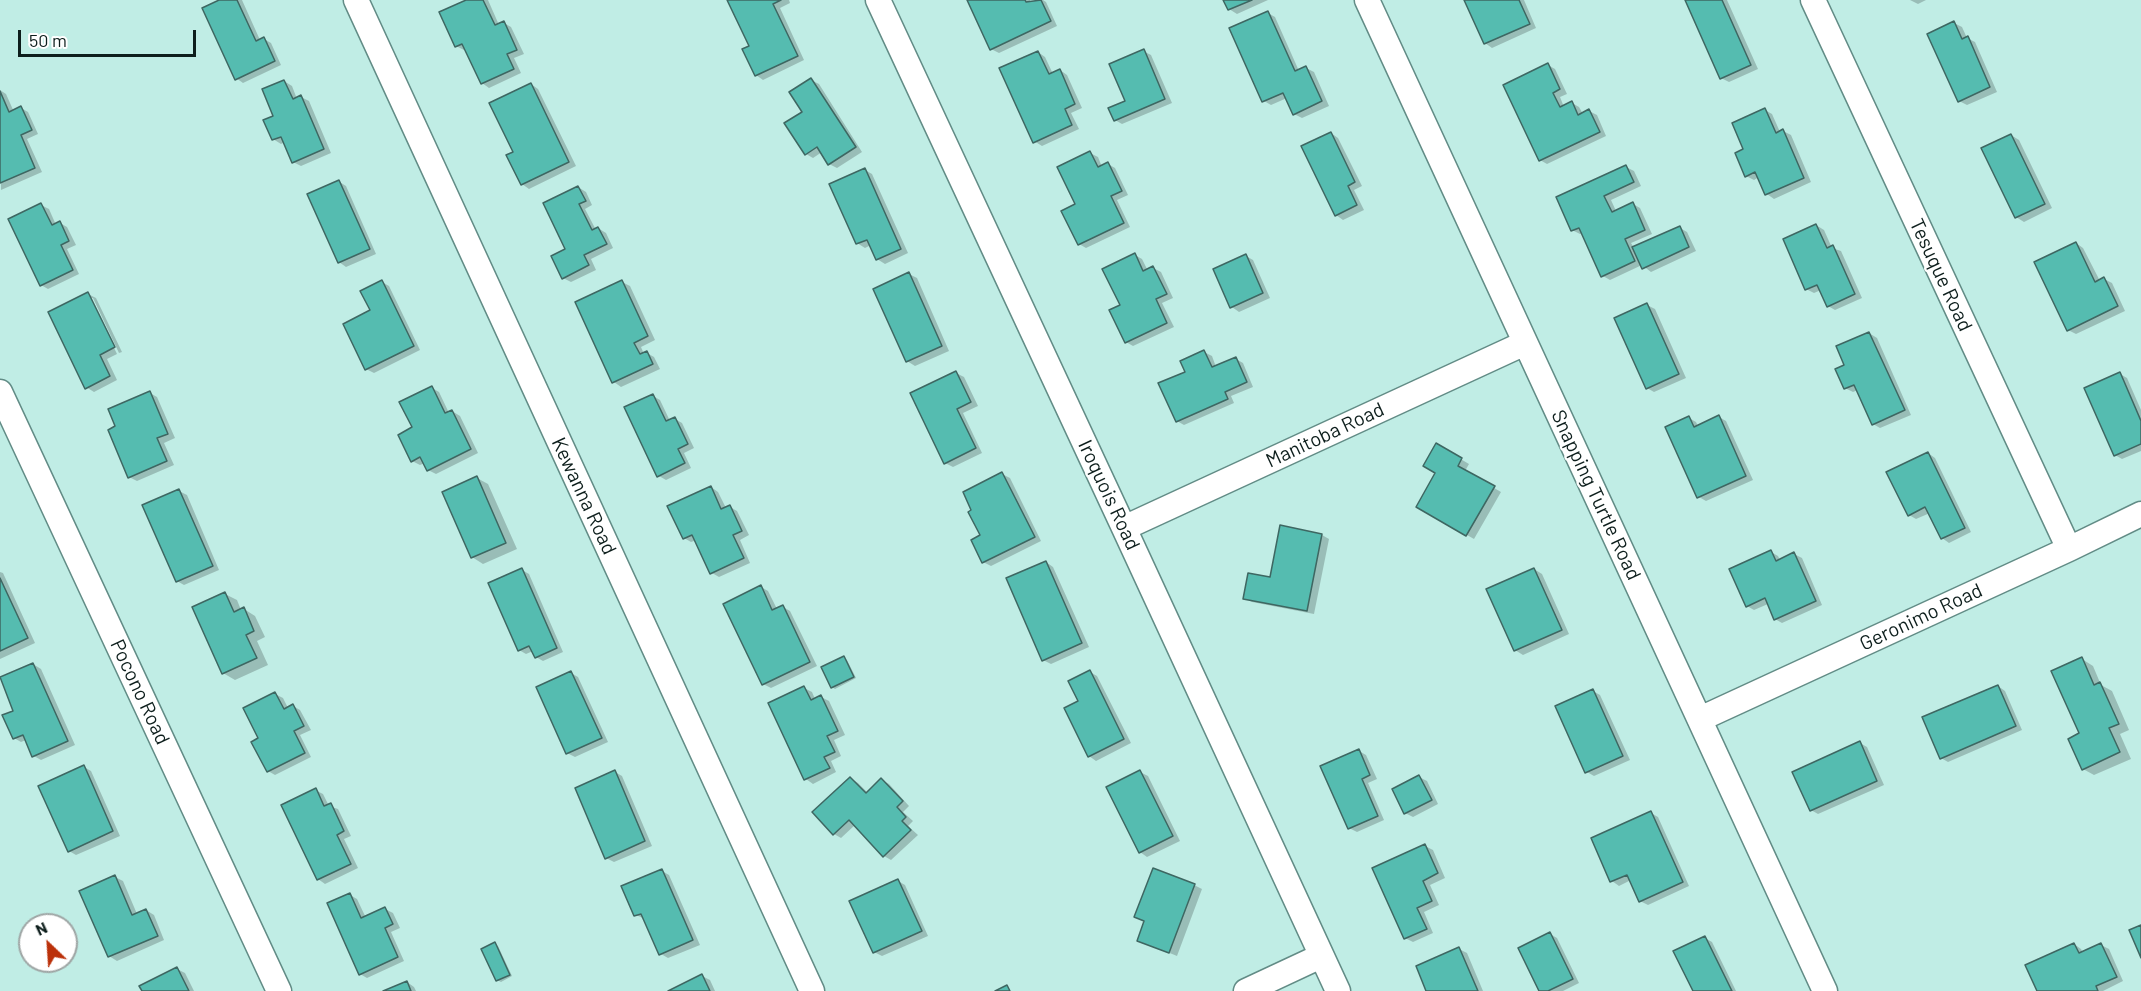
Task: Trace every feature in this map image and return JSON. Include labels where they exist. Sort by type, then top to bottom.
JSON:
[{"type":"street","name":"Kewanna Road","points":[[356,0],[812,991]]},
{"type":"street","name":"Iroquois Road","points":[[878,0],[1338,991]]},
{"type":"street","name":"Snapping Turtle Road","points":[[1367,0],[1825,991]]},
{"type":"street","name":"Tesuque Road","points":[[1814,0],[2069,549]]},
{"type":"street","name":"Manitoba Road","points":[[1124,528],[1525,343]]},
{"type":"street","name":"Pocono Road","points":[[0,392],[279,991]]},
{"type":"street","name":"Geronimo Road","points":[[1700,719],[2069,549],[2141,513]]},
{"type":"street","points":[[1246,991],[1322,956]]},
{"type":"building","points":[[219,0],[237,0],[256,41],[264,37],[275,61],[235,80],[202,8]]},
{"type":"building","points":[[466,0],[483,0],[495,25],[504,21],[517,50],[507,54],[514,69],[481,84],[462,44],[455,47],[439,12]]},
{"type":"building","points":[[727,0],[781,0],[773,4],[798,56],[755,76],[742,49],[749,46]]},
{"type":"building","points":[[967,0],[1025,0],[1026,2],[1041,0],[1051,21],[990,50]]},
{"type":"building","points":[[1223,0],[1252,0],[1228,10]]},
{"type":"building","points":[[1464,0],[1519,0],[1530,24],[1484,44]]},
{"type":"building","points":[[1685,0],[1722,0],[1751,65],[1720,79]]},
{"type":"building","points":[[1268,11],[1295,71],[1306,66],[1322,101],[1293,115],[1283,93],[1262,102],[1229,28]]},
{"type":"building","points":[[1954,21],[1962,39],[1968,36],[1990,87],[1958,102],[1927,34]]},
{"type":"building","points":[[1144,49],[1165,99],[1114,121],[1108,108],[1125,101],[1109,64]]},
{"type":"building","points":[[1038,51],[1049,74],[1060,69],[1075,104],[1065,109],[1072,125],[1033,143],[999,68]]},
{"type":"building","points":[[1548,63],[1560,89],[1553,93],[1560,107],[1572,101],[1578,115],[1589,109],[1600,132],[1539,161],[1503,85]]},
{"type":"building","points":[[811,78],[856,147],[828,165],[817,147],[805,155],[784,123],[802,112],[789,92]]},
{"type":"building","points":[[284,80],[293,99],[301,95],[324,149],[292,163],[281,137],[272,140],[263,120],[273,116],[262,89]]},
{"type":"building","points":[[531,83],[569,162],[521,185],[506,155],[513,152],[489,103]]},
{"type":"building","points":[[0,91],[9,112],[21,106],[32,130],[21,135],[35,168],[0,183]]},
{"type":"building","points":[[1765,108],[1776,133],[1783,129],[1804,178],[1765,195],[1755,172],[1745,177],[1735,153],[1743,149],[1732,123]]},
{"type":"building","points":[[1331,132],[1355,182],[1348,186],[1357,205],[1335,216],[1301,146]]},
{"type":"building","points":[[2011,134],[2045,204],[2015,218],[1981,148]]},
{"type":"building","points":[[1090,151],[1098,167],[1108,162],[1122,191],[1111,196],[1124,223],[1078,245],[1061,211],[1075,204],[1057,167]]},
{"type":"building","points":[[1626,165],[1634,182],[1604,196],[1612,212],[1633,202],[1645,230],[1625,239],[1635,261],[1601,277],[1579,228],[1571,231],[1556,197]]},
{"type":"building","points":[[865,168],[901,249],[876,260],[867,240],[856,244],[829,184]]},
{"type":"building","points":[[339,180],[370,249],[338,263],[307,194]]},
{"type":"building","points":[[578,186],[586,201],[579,204],[592,230],[598,227],[607,244],[584,255],[589,265],[562,279],[551,256],[565,249],[543,203]]},
{"type":"building","points":[[41,203],[52,225],[60,221],[69,241],[61,245],[73,270],[40,286],[8,219]]},
{"type":"building","points":[[1816,224],[1827,248],[1833,245],[1855,294],[1827,307],[1817,285],[1805,290],[1783,239]]},
{"type":"building","points":[[1680,226],[1689,247],[1642,269],[1632,247]]},
{"type":"building","points":[[2076,242],[2095,282],[2104,277],[2118,306],[2067,331],[2034,262]]},
{"type":"building","points":[[1135,253],[1143,271],[1153,266],[1167,294],[1156,299],[1167,323],[1125,343],[1109,310],[1120,305],[1102,269]]},
{"type":"building","points":[[1246,254],[1263,293],[1230,308],[1213,269]]},
{"type":"building","points":[[909,272],[942,346],[906,362],[873,289]]},
{"type":"building","points":[[382,280],[414,346],[365,370],[343,324],[370,310],[360,291]]},
{"type":"building","points":[[622,280],[648,336],[634,343],[640,354],[647,351],[653,364],[612,383],[575,302]]},
{"type":"building","points":[[88,292],[115,347],[100,355],[110,376],[85,389],[48,312]]},
{"type":"building","points":[[1647,303],[1679,374],[1646,389],[1614,318]]},
{"type":"building","points":[[1869,332],[1905,410],[1872,425],[1854,385],[1844,389],[1835,369],[1844,365],[1836,346]]},
{"type":"building","points":[[1204,350],[1212,367],[1236,357],[1247,382],[1225,392],[1228,399],[1176,422],[1158,383],[1185,372],[1180,361]]},
{"type":"building","points":[[956,371],[971,402],[957,409],[976,448],[944,464],[910,393]]},
{"type":"building","points":[[2120,372],[2141,421],[2141,444],[2114,456],[2084,388]]},
{"type":"building","points":[[432,386],[445,413],[452,410],[471,449],[427,471],[420,457],[411,462],[398,435],[412,427],[399,402]]},
{"type":"building","points":[[150,391],[168,434],[157,438],[167,461],[128,478],[108,430],[115,426],[108,409]]},
{"type":"building","points":[[653,394],[666,421],[675,417],[688,444],[678,449],[685,463],[657,477],[624,407]]},
{"type":"building","points":[[1719,415],[1746,476],[1697,498],[1665,427],[1689,416],[1694,427]]},
{"type":"building","points":[[1436,443],[1462,458],[1458,466],[1495,486],[1466,536],[1416,507],[1435,473],[1423,466]]},
{"type":"building","points":[[1928,452],[1965,528],[1941,539],[1925,507],[1908,516],[1886,472]]},
{"type":"building","points":[[1002,472],[1035,537],[982,563],[971,540],[980,535],[968,512],[971,510],[963,492]]},
{"type":"building","points":[[477,476],[506,543],[471,558],[442,492]]},
{"type":"building","points":[[711,486],[721,509],[730,505],[742,531],[733,535],[744,558],[710,574],[692,535],[683,539],[667,506]]},
{"type":"building","points":[[179,489],[213,566],[176,582],[142,505]]},
{"type":"building","points":[[1280,525],[1322,534],[1307,611],[1243,599],[1248,573],[1270,577]]},
{"type":"building","points":[[1771,550],[1776,561],[1794,552],[1816,601],[1774,620],[1765,598],[1746,607],[1729,569]]},
{"type":"building","points":[[1046,561],[1082,643],[1042,661],[1006,578]]},
{"type":"building","points":[[522,568],[557,648],[535,658],[529,646],[518,651],[488,583]]},
{"type":"building","points":[[1534,568],[1562,630],[1514,651],[1486,589]]},
{"type":"building","points":[[0,578],[28,638],[0,651]]},
{"type":"building","points":[[761,585],[772,610],[783,605],[810,662],[762,685],[723,604]]},
{"type":"building","points":[[225,592],[234,612],[244,607],[254,631],[246,635],[257,658],[222,674],[192,607]]},
{"type":"building","points":[[844,656],[854,677],[831,688],[821,667]]},
{"type":"building","points":[[2082,657],[2094,685],[2100,682],[2119,724],[2109,728],[2120,752],[2082,770],[2068,739],[2079,733],[2051,671]]},
{"type":"building","points":[[33,663],[68,741],[32,757],[23,735],[13,739],[2,715],[13,711],[0,677]]},
{"type":"building","points":[[1090,670],[1124,739],[1088,757],[1064,708],[1078,701],[1068,681]]},
{"type":"building","points":[[571,671],[602,738],[566,754],[536,687]]},
{"type":"building","points":[[1998,685],[2016,726],[1940,759],[1922,717]]},
{"type":"building","points":[[804,686],[811,700],[821,695],[838,731],[827,736],[835,752],[824,757],[830,768],[804,780],[768,703]]},
{"type":"building","points":[[1593,689],[1623,756],[1585,773],[1555,706]]},
{"type":"building","points":[[275,692],[284,709],[293,704],[304,726],[294,731],[305,753],[267,772],[251,742],[258,738],[243,708]]},
{"type":"building","points":[[1860,741],[1877,781],[1810,811],[1792,772]]},
{"type":"building","points":[[1359,749],[1370,775],[1362,779],[1378,816],[1348,829],[1320,766]]},
{"type":"building","points":[[84,765],[113,831],[68,852],[38,786]]},
{"type":"building","points":[[615,770],[645,841],[605,859],[575,788]]},
{"type":"building","points":[[1140,770],[1173,836],[1139,853],[1106,787]]},
{"type":"building","points":[[1419,775],[1432,800],[1404,814],[1392,789]]},
{"type":"building","points":[[850,777],[866,793],[881,778],[903,801],[897,807],[906,817],[902,821],[911,830],[883,857],[849,820],[833,835],[812,812]]},
{"type":"building","points":[[316,788],[324,806],[331,803],[344,831],[337,835],[351,864],[317,880],[281,805]]},
{"type":"building","points":[[1651,811],[1683,882],[1639,902],[1627,875],[1610,882],[1591,838]]},
{"type":"building","points":[[1425,844],[1438,873],[1423,881],[1432,901],[1417,908],[1427,929],[1404,939],[1372,868]]},
{"type":"building","points":[[1153,868],[1195,884],[1169,953],[1137,941],[1144,921],[1134,917]]},
{"type":"building","points":[[662,869],[693,940],[659,955],[641,914],[634,916],[621,886]]},
{"type":"building","points":[[115,875],[132,915],[146,909],[158,936],[108,957],[79,891]]},
{"type":"building","points":[[898,879],[922,931],[873,953],[849,901]]},
{"type":"building","points":[[350,893],[361,918],[385,907],[393,924],[385,928],[398,957],[359,975],[327,903]]},
{"type":"building","points":[[2141,925],[2141,958],[2129,930]]},
{"type":"building","points":[[1550,932],[1573,979],[1548,991],[1539,991],[1518,948]]},
{"type":"building","points":[[1705,936],[1732,991],[1693,991],[1673,951]]},
{"type":"building","points":[[495,942],[510,975],[496,981],[481,949]]},
{"type":"building","points":[[2074,943],[2079,953],[2101,943],[2117,977],[2096,986],[2098,991],[2037,991],[2025,965]]},
{"type":"building","points":[[1459,947],[1478,991],[1426,991],[1416,966]]},
{"type":"building","points":[[177,967],[189,991],[142,991],[139,986]]},
{"type":"building","points":[[702,974],[710,991],[668,991]]},
{"type":"building","points":[[407,981],[411,991],[383,991]]},
{"type":"building","points":[[1007,985],[1010,991],[995,991]]}]
